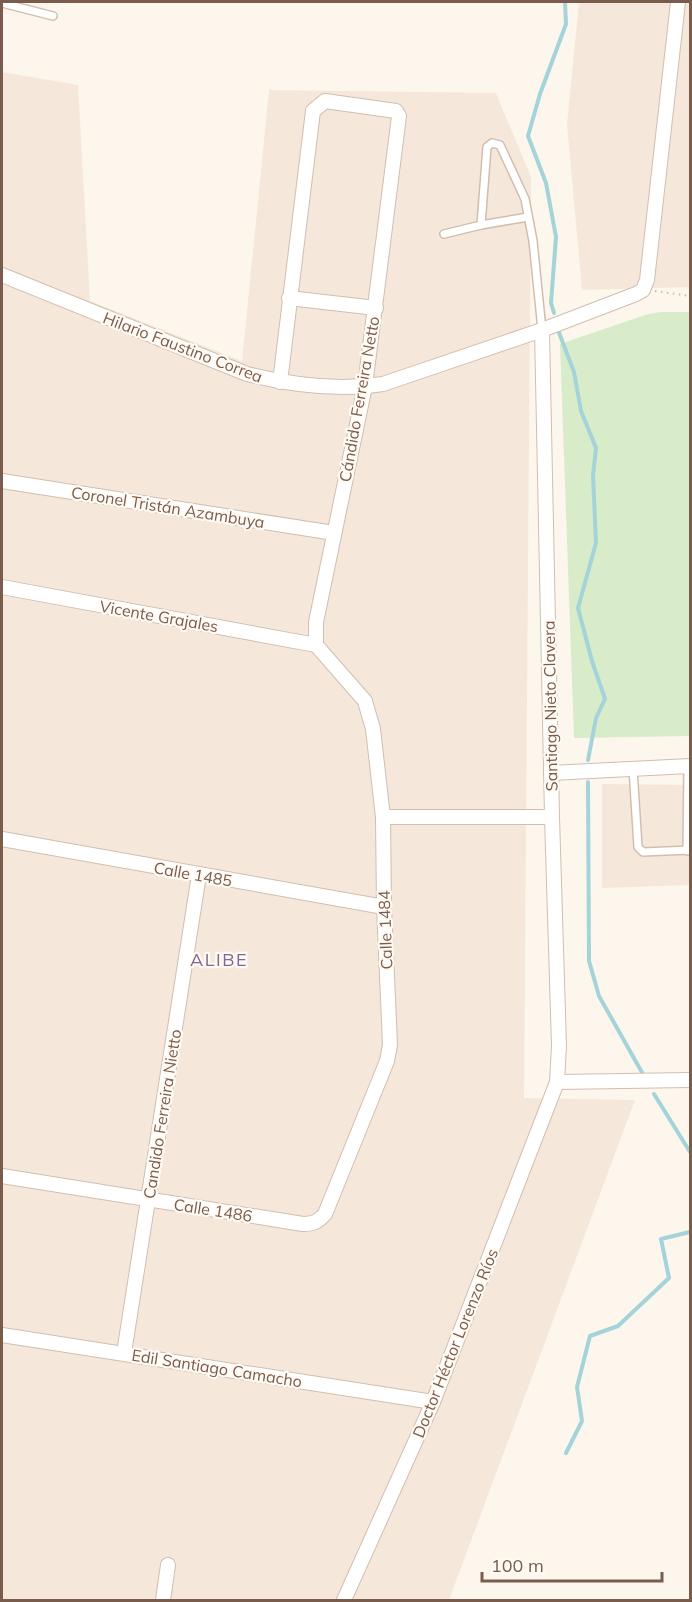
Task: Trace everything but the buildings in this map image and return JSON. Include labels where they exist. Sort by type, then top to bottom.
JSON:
[{"type":"street","points":[[643,290],[678,2]]},
{"type":"street","name":"Cándido Ferreira Netto","points":[[290,298],[314,111],[325,100],[396,111],[399,116],[365,386],[316,622],[316,645]]},
{"type":"street","name":"Hilario Faustino Correa","points":[[2,274],[247,374],[280,382],[318,386],[383,384],[542,330],[643,290]]},
{"type":"street","points":[[280,382],[290,298],[376,308]]},
{"type":"street","name":"Santiago Nieto Clavera","points":[[542,330],[559,1046],[557,1082]]},
{"type":"street","name":"Coronel Tristán Azambuya","points":[[2,481],[334,533]]},
{"type":"street","name":"Vicente Grajales","points":[[2,587],[316,645]]},
{"type":"street","name":"Calle 1484","points":[[316,645],[365,701],[374,729],[383,817],[390,1045],[387,1061],[329,1208],[318,1221]]},
{"type":"street","points":[[551,773],[689,766]]},
{"type":"street","points":[[383,817],[552,817]]},
{"type":"street","name":"Calle 1485","points":[[2,839],[384,907]]},
{"type":"street","name":"Candido Ferreira Nietto","points":[[124,1353],[199,875]]},
{"type":"street","points":[[557,1082],[690,1080]]},
{"type":"street","name":"Doctor Héctor Lorenzo Ríos","points":[[344,1600],[433,1402],[557,1082]]},
{"type":"street","name":"Calle 1486","points":[[2,1176],[303,1224],[318,1221]]},
{"type":"street","name":"Edil Santiago Camacho","points":[[2,1335],[433,1402]]},
{"type":"street","points":[[163,1600],[168,1564]]},
{"type":"lane","points":[[2,3],[53,16]]},
{"type":"lane","points":[[481,225],[487,147],[492,143],[500,145],[525,199],[533,241],[542,330]]},
{"type":"lane","points":[[444,234],[528,217]]},
{"type":"lane","points":[[633,769],[638,847],[644,852],[689,850],[689,766]]},
{"type":"path","points":[[643,290],[690,296]]},
{"type":"shaded area","points":[[579,2],[690,2],[690,287],[582,290],[567,124]]},
{"type":"shaded area","points":[[2,72],[78,85],[90,301],[242,361],[269,90],[496,93],[531,177],[524,1098],[635,1100],[449,1600],[2,1600]]},
{"type":"shaded area","points":[[602,784],[690,785],[690,885],[602,888]]},
{"type":"green space","points":[[690,312],[690,736],[574,738],[560,344],[648,314]]},
{"type":"waterway","points":[[554,313],[551,303],[556,237],[546,183],[528,136],[540,94],[566,24],[565,2]]},
{"type":"waterway","points":[[558,330],[574,372],[581,411],[596,448],[593,475],[596,543],[578,608],[605,699],[596,718],[588,760]]},
{"type":"waterway","points":[[588,782],[589,961],[599,996],[644,1076]]},
{"type":"waterway","points":[[654,1094],[690,1152]]},
{"type":"waterway","points":[[566,1453],[582,1421],[577,1387],[590,1336],[618,1326],[669,1278],[661,1239],[690,1232]]},
{"type":"district","name":"ALIBE","points":[[219,959]]}]
